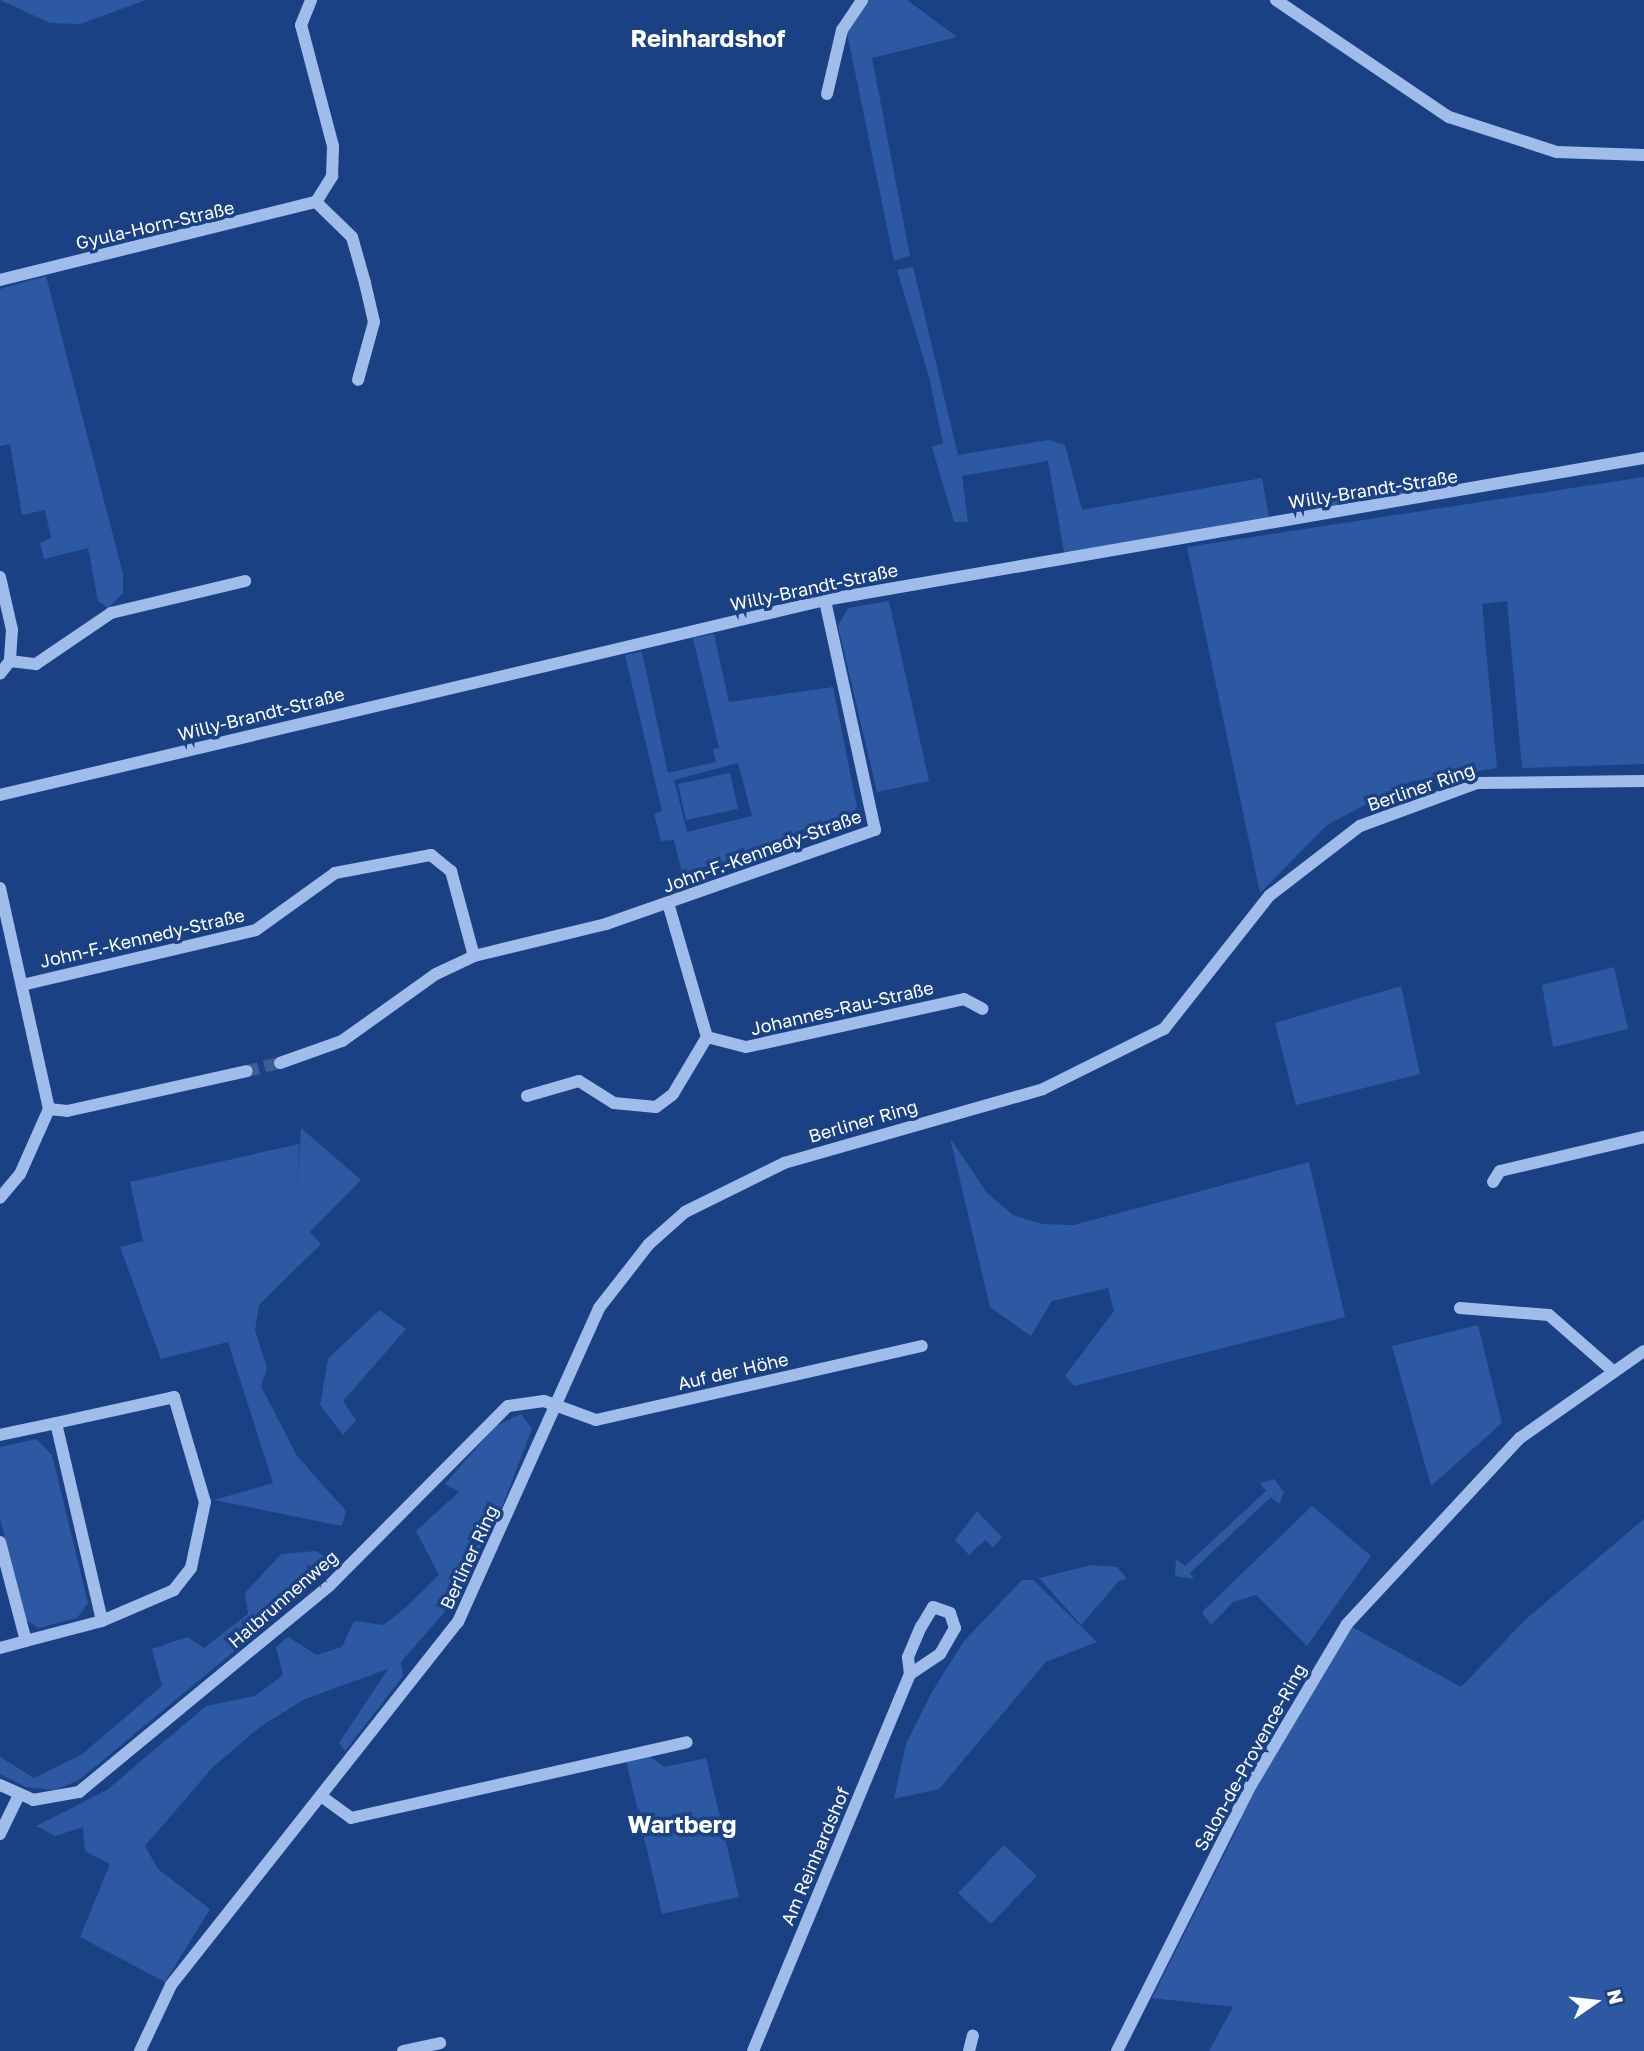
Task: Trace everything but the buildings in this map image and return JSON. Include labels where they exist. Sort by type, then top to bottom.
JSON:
[{"type":"street","points":[[311,0],[301,25],[333,146],[332,176],[316,202],[352,237],[374,322],[358,380]]},
{"type":"street","points":[[827,94],[842,30],[862,0]]},
{"type":"street","points":[[1276,0],[1449,117],[1557,152],[1644,155]]},
{"type":"street","name":"Gyula-Horn-Straße","points":[[0,280],[316,202]]},
{"type":"street","name":"Willy-Brandt-Straße","points":[[0,795],[825,600],[1644,458]]},
{"type":"street","points":[[0,577],[12,630],[10,662],[0,674]]},
{"type":"street","points":[[10,662],[36,664],[111,613],[245,581]]},
{"type":"street","name":"John-F.-Kennedy-Straße","points":[[280,1063],[342,1041],[436,974],[474,956],[668,903],[875,830],[825,600]]},
{"type":"street","name":"Berliner Ring","points":[[140,2051],[171,1985],[458,1622],[553,1405],[618,1281],[685,1212],[733,1183],[1042,1089],[1099,1066],[1164,1029],[1269,896],[1360,826],[1477,783],[1644,781]]},
{"type":"street","name":"John-F.-Kennedy-Straße","points":[[22,985],[256,930],[335,873],[431,855],[451,871],[474,956]]},
{"type":"street","points":[[0,888],[49,1109],[20,1174],[0,1198]]},
{"type":"street","points":[[527,1096],[579,1081],[614,1103],[656,1107],[673,1094],[707,1037],[668,903]]},
{"type":"street","name":"Johannes-Rau-Straße","points":[[707,1037],[746,1047],[964,999],[983,1009]]},
{"type":"street","points":[[49,1109],[67,1111],[247,1071]]},
{"type":"street","points":[[1493,1182],[1500,1171],[1644,1137]]},
{"type":"street","points":[[1460,1308],[1549,1315],[1613,1371]]},
{"type":"street","name":"Auf der Höhe","points":[[553,1405],[596,1420],[922,1346]]},
{"type":"street","name":"Salon-de-Provence-Ring","points":[[1116,2051],[1251,1786],[1347,1624],[1520,1438],[1644,1351]]},
{"type":"street","points":[[0,1435],[174,1396],[205,1502],[191,1568],[174,1590],[102,1621],[0,1648]]},
{"type":"street","name":"Halbrunnenweg","points":[[18,1797],[79,1792],[330,1585],[508,1406],[522,1400],[553,1405]]},
{"type":"street","points":[[56,1423],[102,1621]]},
{"type":"street","points":[[0,1542],[26,1641]]},
{"type":"street","name":"Am Reinhardshof","points":[[753,2051],[910,1674],[908,1657],[933,1607],[950,1613],[955,1628],[940,1654],[910,1674]]},
{"type":"street","points":[[321,1796],[351,1818],[687,1742]]},
{"type":"street","points":[[0,1785],[18,1797],[0,1834]]},
{"type":"street","points":[[970,2051],[973,2035]]},
{"type":"street","points":[[403,2051],[440,2043]]},
{"type":"shaded area","points":[[0,0],[146,0],[80,24],[50,23]]},
{"type":"shaded area","points":[[862,0],[907,0],[957,37],[872,58],[910,256],[894,261],[847,33]]},
{"type":"shaded area","points":[[913,267],[958,455],[1049,440],[1065,445],[1082,510],[1262,478],[1270,524],[1065,558],[1048,461],[962,476],[968,522],[954,522],[932,447],[943,443],[929,377],[897,270]]},
{"type":"shaded area","points":[[46,276],[123,574],[123,593],[108,608],[98,601],[88,548],[44,559],[40,543],[51,538],[45,510],[22,515],[10,444],[0,446],[0,289]]},
{"type":"shaded area","points":[[1644,477],[1644,764],[1522,768],[1507,601],[1482,604],[1497,768],[1409,782],[1327,825],[1260,893],[1187,547]]},
{"type":"shaded area","points":[[1405,483],[1409,501],[1318,516],[1313,497]]},
{"type":"shaded area","points":[[889,601],[929,781],[877,792],[838,626],[848,608]]},
{"type":"shaded area","points":[[714,634],[729,702],[833,687],[857,807],[843,829],[682,873],[674,840],[661,841],[654,814],[662,811],[625,655],[642,652],[668,773],[716,762],[713,749],[719,748],[693,638]],"holes":[[[738,763],[752,816],[687,832],[674,780]]]},
{"type":"shaded area","points":[[730,773],[738,809],[686,820],[678,784]]},
{"type":"shaded area","points":[[1614,967],[1628,1029],[1553,1047],[1542,985]]},
{"type":"shaded area","points":[[1401,986],[1420,1074],[1296,1105],[1275,1023]]},
{"type":"shaded area","points":[[301,1128],[361,1180],[310,1232],[321,1244],[259,1305],[255,1330],[267,1368],[261,1386],[297,1456],[346,1511],[342,1526],[214,1500],[273,1483],[228,1342],[161,1359],[120,1247],[143,1241],[130,1182],[299,1144],[297,1189]]},
{"type":"shaded area","points":[[950,1138],[987,1193],[1013,1215],[1042,1224],[1074,1225],[1309,1162],[1345,1317],[1074,1386],[1065,1376],[1114,1311],[1108,1288],[1052,1301],[1031,1336],[990,1307]]},
{"type":"shaded area","points":[[379,1310],[406,1329],[343,1401],[356,1420],[343,1435],[320,1405],[328,1359]]},
{"type":"shaded area","points":[[1478,1325],[1502,1423],[1431,1486],[1392,1346]]},
{"type":"shaded area","points":[[521,1414],[532,1429],[500,1512],[443,1614],[401,1662],[403,1676],[345,1751],[339,1743],[388,1669],[305,1699],[261,1726],[213,1767],[145,1846],[158,1869],[210,1909],[165,1982],[80,1937],[110,1864],[85,1851],[83,1827],[55,1836],[36,1826],[107,1790],[206,1706],[255,1696],[283,1675],[276,1647],[288,1637],[317,1655],[342,1647],[354,1621],[383,1625],[404,1609],[439,1575],[416,1531],[459,1492],[445,1484],[478,1446],[496,1426]]},
{"type":"shaded area","points":[[36,1439],[52,1455],[88,1603],[77,1618],[39,1628],[25,1620],[0,1518],[0,1447]]},
{"type":"shaded area","points":[[1274,1479],[1284,1492],[1279,1504],[1271,1497],[1190,1573],[1194,1579],[1175,1576],[1176,1559],[1185,1566],[1266,1491],[1260,1483]]},
{"type":"shaded area","points":[[1312,1506],[1371,1556],[1307,1646],[1256,1595],[1233,1602],[1211,1625],[1202,1612]]},
{"type":"shaded area","points":[[977,1511],[1002,1537],[993,1547],[985,1540],[969,1555],[955,1540]]},
{"type":"shaded area","points":[[1644,1519],[1644,2051],[1209,2051],[1233,2007],[1152,1998],[1238,1827],[1251,1785],[1347,1624],[1461,1687],[1526,1619]]},
{"type":"shaded area","points":[[316,1551],[338,1565],[79,1780],[55,1790],[26,1787],[0,1774],[0,1757],[34,1778],[81,1755],[162,1686],[152,1649],[187,1637],[204,1648],[248,1614],[245,1593],[281,1554]]},
{"type":"shaded area","points":[[1091,1565],[1117,1567],[1127,1579],[1119,1581],[1081,1625],[1039,1578]]},
{"type":"shaded area","points":[[1022,1580],[1033,1580],[1097,1642],[1046,1662],[939,1789],[894,1799],[906,1744],[932,1692],[964,1641]]},
{"type":"shaded area","points":[[642,1752],[665,1767],[706,1758],[739,1897],[662,1914],[625,1756]]},
{"type":"shaded area","points":[[1004,1845],[1037,1876],[991,1924],[958,1893]]},
{"type":"tunnel","points":[[247,1071],[280,1063]]},
{"type":"district","name":"Reinhardshof","points":[[708,38]]},
{"type":"district","name":"Wartberg","points":[[682,1824]]}]
